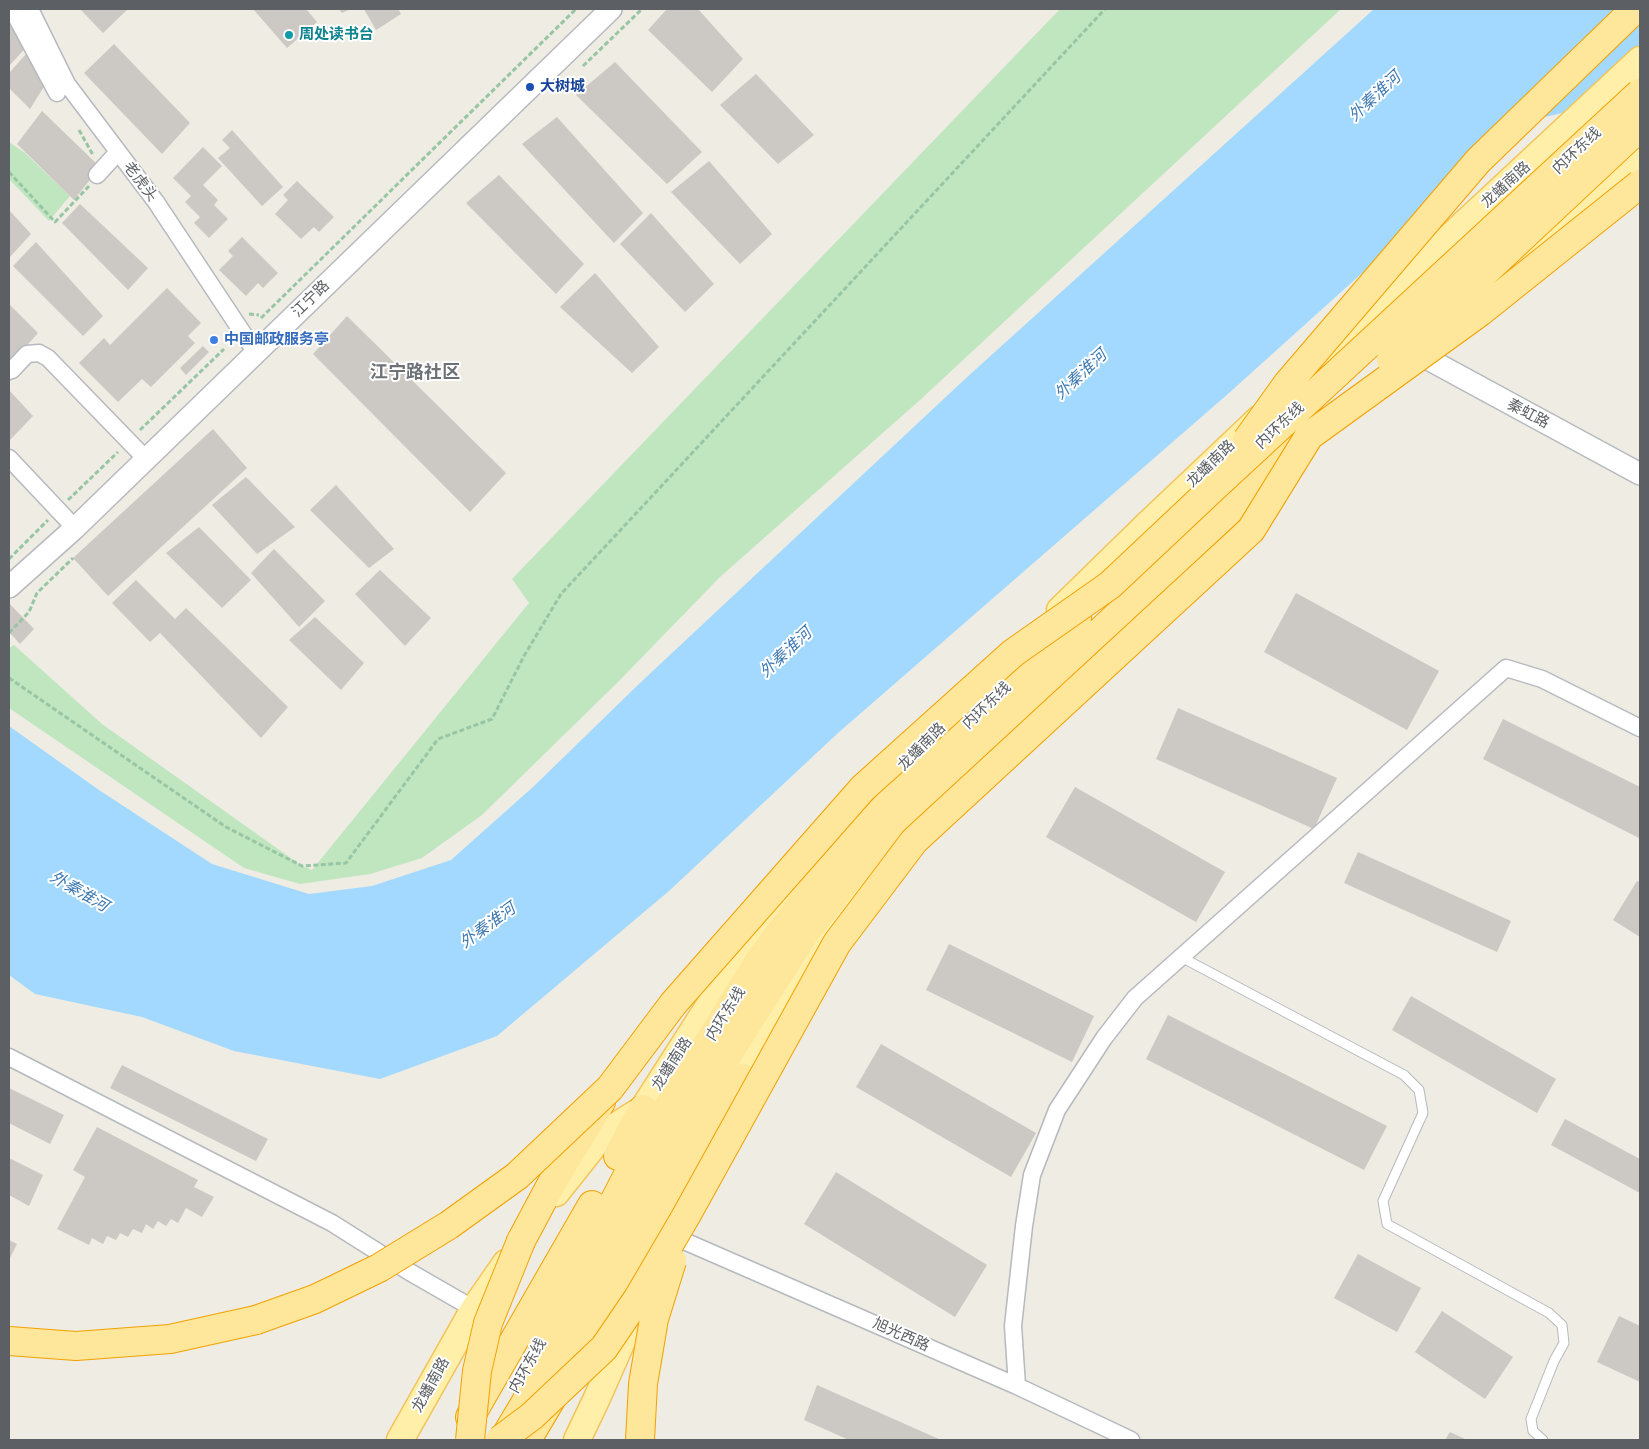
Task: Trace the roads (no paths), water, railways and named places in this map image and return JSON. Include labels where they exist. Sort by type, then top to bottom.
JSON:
[{"type":"highway","points":[[1212,489],[1288,384],[1478,161],[1635,9]]},
{"type":"highway","name":"内环东线","points":[[484,1440],[530,1364],[636,1159],[761,958],[828,868],[901,790],[1110,585],[1640,94]]},
{"type":"highway","name":"内环东线","points":[[502,1440],[627,1232],[712,1079],[805,933],[869,852],[1061,668],[1640,127]]},
{"type":"highway","points":[[527,1440],[676,1214],[837,943],[914,841],[1251,530],[1309,436],[1480,312],[1640,184]]},
{"type":"highway","points":[[470,1440],[477,1370],[488,1323],[521,1241],[554,1179],[610,1088],[673,1004],[862,788],[1013,654],[1110,585]]},
{"type":"highway","points":[[502,1440],[532,1416],[604,1348],[638,1298],[676,1214],[743,1078]]},
{"type":"highway","points":[[9,1341],[76,1346],[170,1339],[256,1320],[315,1300],[379,1268],[457,1220],[517,1176],[610,1088]]},
{"type":"highway","points":[[457,1440],[588,1213],[643,1109]]},
{"type":"highway","points":[[640,1440],[643,1384],[654,1318],[676,1214]]},
{"type":"main road","name":"龙蟠南路","points":[[400,1440],[474,1309],[554,1196],[604,1134],[643,1109],[744,951],[862,806],[1147,525],[1640,60]]},
{"type":"main road","points":[[577,1440],[676,1214],[743,1078],[804,968],[866,879],[976,772],[1036,703],[1417,353],[1640,153]]},
{"type":"main road","points":[[1374,309],[1417,353]]},
{"type":"street","points":[[12,9],[57,93]]},
{"type":"street","name":"老虎头","points":[[30,9],[67,84],[156,202],[256,353]]},
{"type":"street","name":"江宁路","points":[[9,586],[75,528],[611,9]]},
{"type":"street","points":[[97,175],[118,152]]},
{"type":"street","points":[[9,371],[27,354],[39,353],[48,358],[146,459]]},
{"type":"street","name":"秦虹路","points":[[1417,353],[1640,474]]},
{"type":"street","points":[[9,458],[75,528]]},
{"type":"street","points":[[1017,1386],[1013,1326],[1024,1226],[1032,1175],[1057,1110],[1104,1038],[1135,998],[1506,668],[1542,679],[1640,728]]},
{"type":"street","points":[[9,1057],[332,1223],[408,1272],[474,1309]]},
{"type":"street","name":"旭光西路","points":[[676,1214],[1017,1386],[1131,1440]]},
{"type":"lane","points":[[1181,957],[1404,1076],[1419,1090],[1423,1113],[1383,1201],[1387,1224],[1549,1314],[1562,1325],[1564,1343],[1554,1361],[1531,1419],[1533,1431],[1544,1440]]},
{"type":"water","name":"外秦淮河","points":[[1374,9],[1640,9],[1640,95],[1532,120],[1229,393],[838,733],[669,891],[497,1036],[380,1079],[234,1051],[142,1017],[35,994],[9,975],[9,726],[99,790],[212,864],[309,894],[372,886],[451,860],[533,787],[641,682],[965,379]]},
{"type":"place","name":"周处读书台","points":[[289,35]]},
{"type":"place","name":"大树城","points":[[530,87]]},
{"type":"place","name":"中国邮政服务亭","points":[[214,340]]},
{"type":"district","name":"江宁路社区","points":[[415,373]]}]
